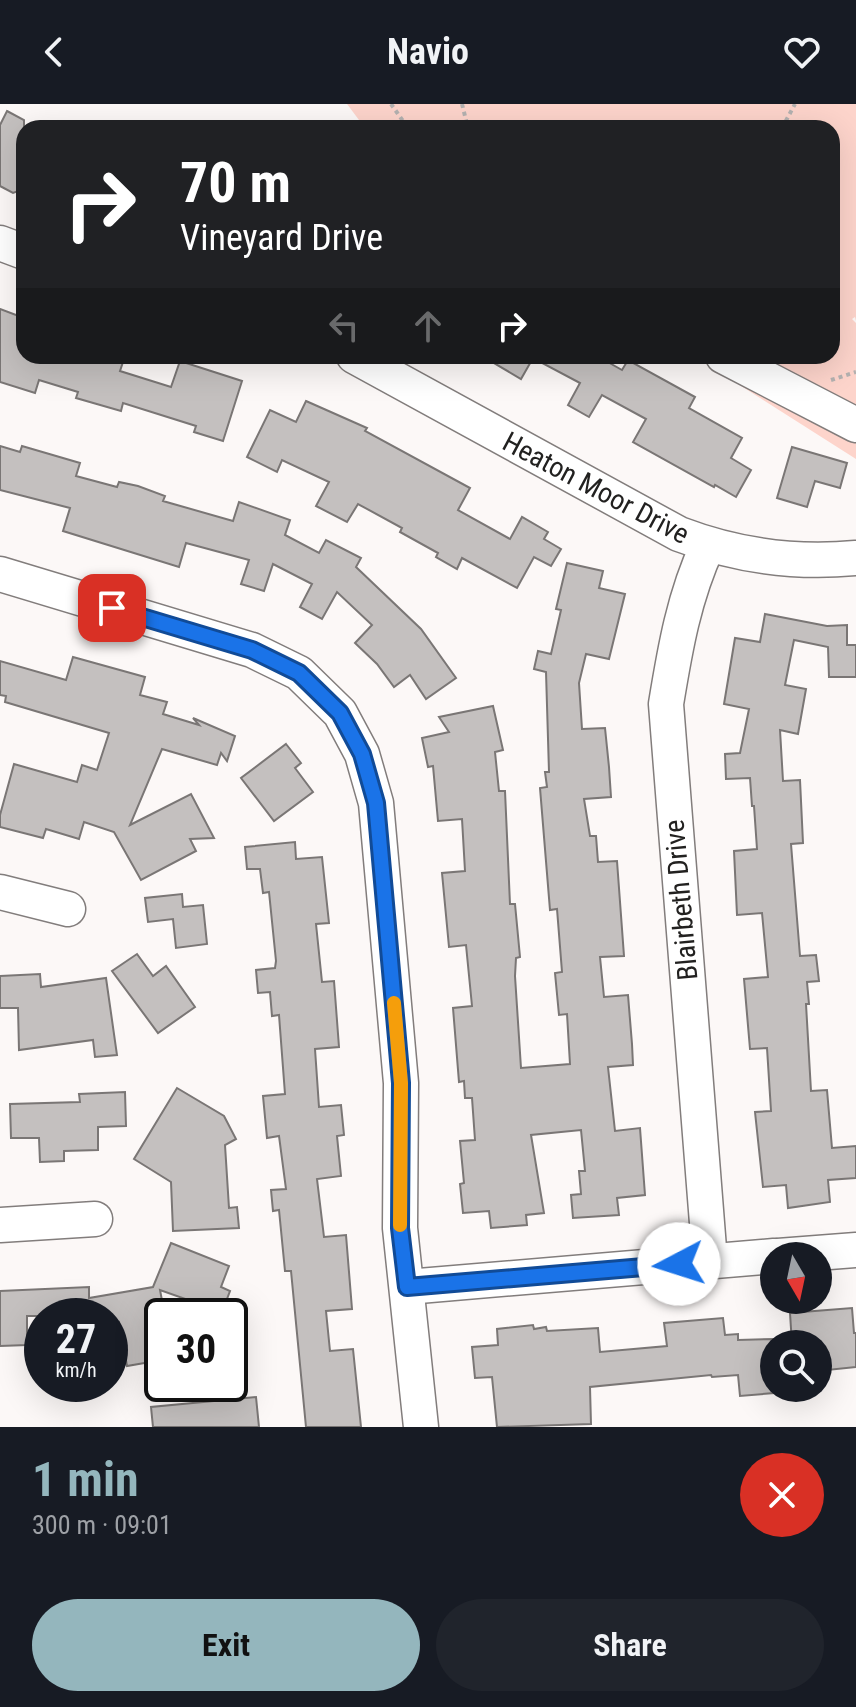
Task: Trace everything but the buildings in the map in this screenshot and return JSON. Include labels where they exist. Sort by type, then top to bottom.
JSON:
[{"type":"street","name":"Heaton Moor Drive","points":[[369,364],[651,519],[708,545],[787,561],[856,558]]},
{"type":"street","points":[[738,364],[856,425]]},
{"type":"street","name":"Blairbeth Drive","points":[[708,545],[695,573],[678,632],[666,704],[710,1261]]},
{"type":"street","points":[[0,574],[252,650],[299,673],[340,713],[362,754],[376,803],[401,1083],[400,1228],[421,1427]]},
{"type":"street","points":[[0,892],[68,909]]},
{"type":"street","points":[[0,1225],[95,1219]]},
{"type":"street","points":[[832,1252],[856,1250]]},
{"type":"street","points":[[407,1287],[760,1257]]},
{"type":"shaded area","points":[[347,104],[856,104],[856,321],[855,317],[852,319],[856,323],[856,459],[707,364],[840,364],[840,120],[359,120]]},
{"type":"slow traffic","points":[[394,1003],[401,1083],[400,1225]]},
{"type":"route","points":[[112,608],[252,650],[299,673],[340,713],[362,754],[376,803],[401,1083],[400,1228],[407,1287],[679,1264]]}]
